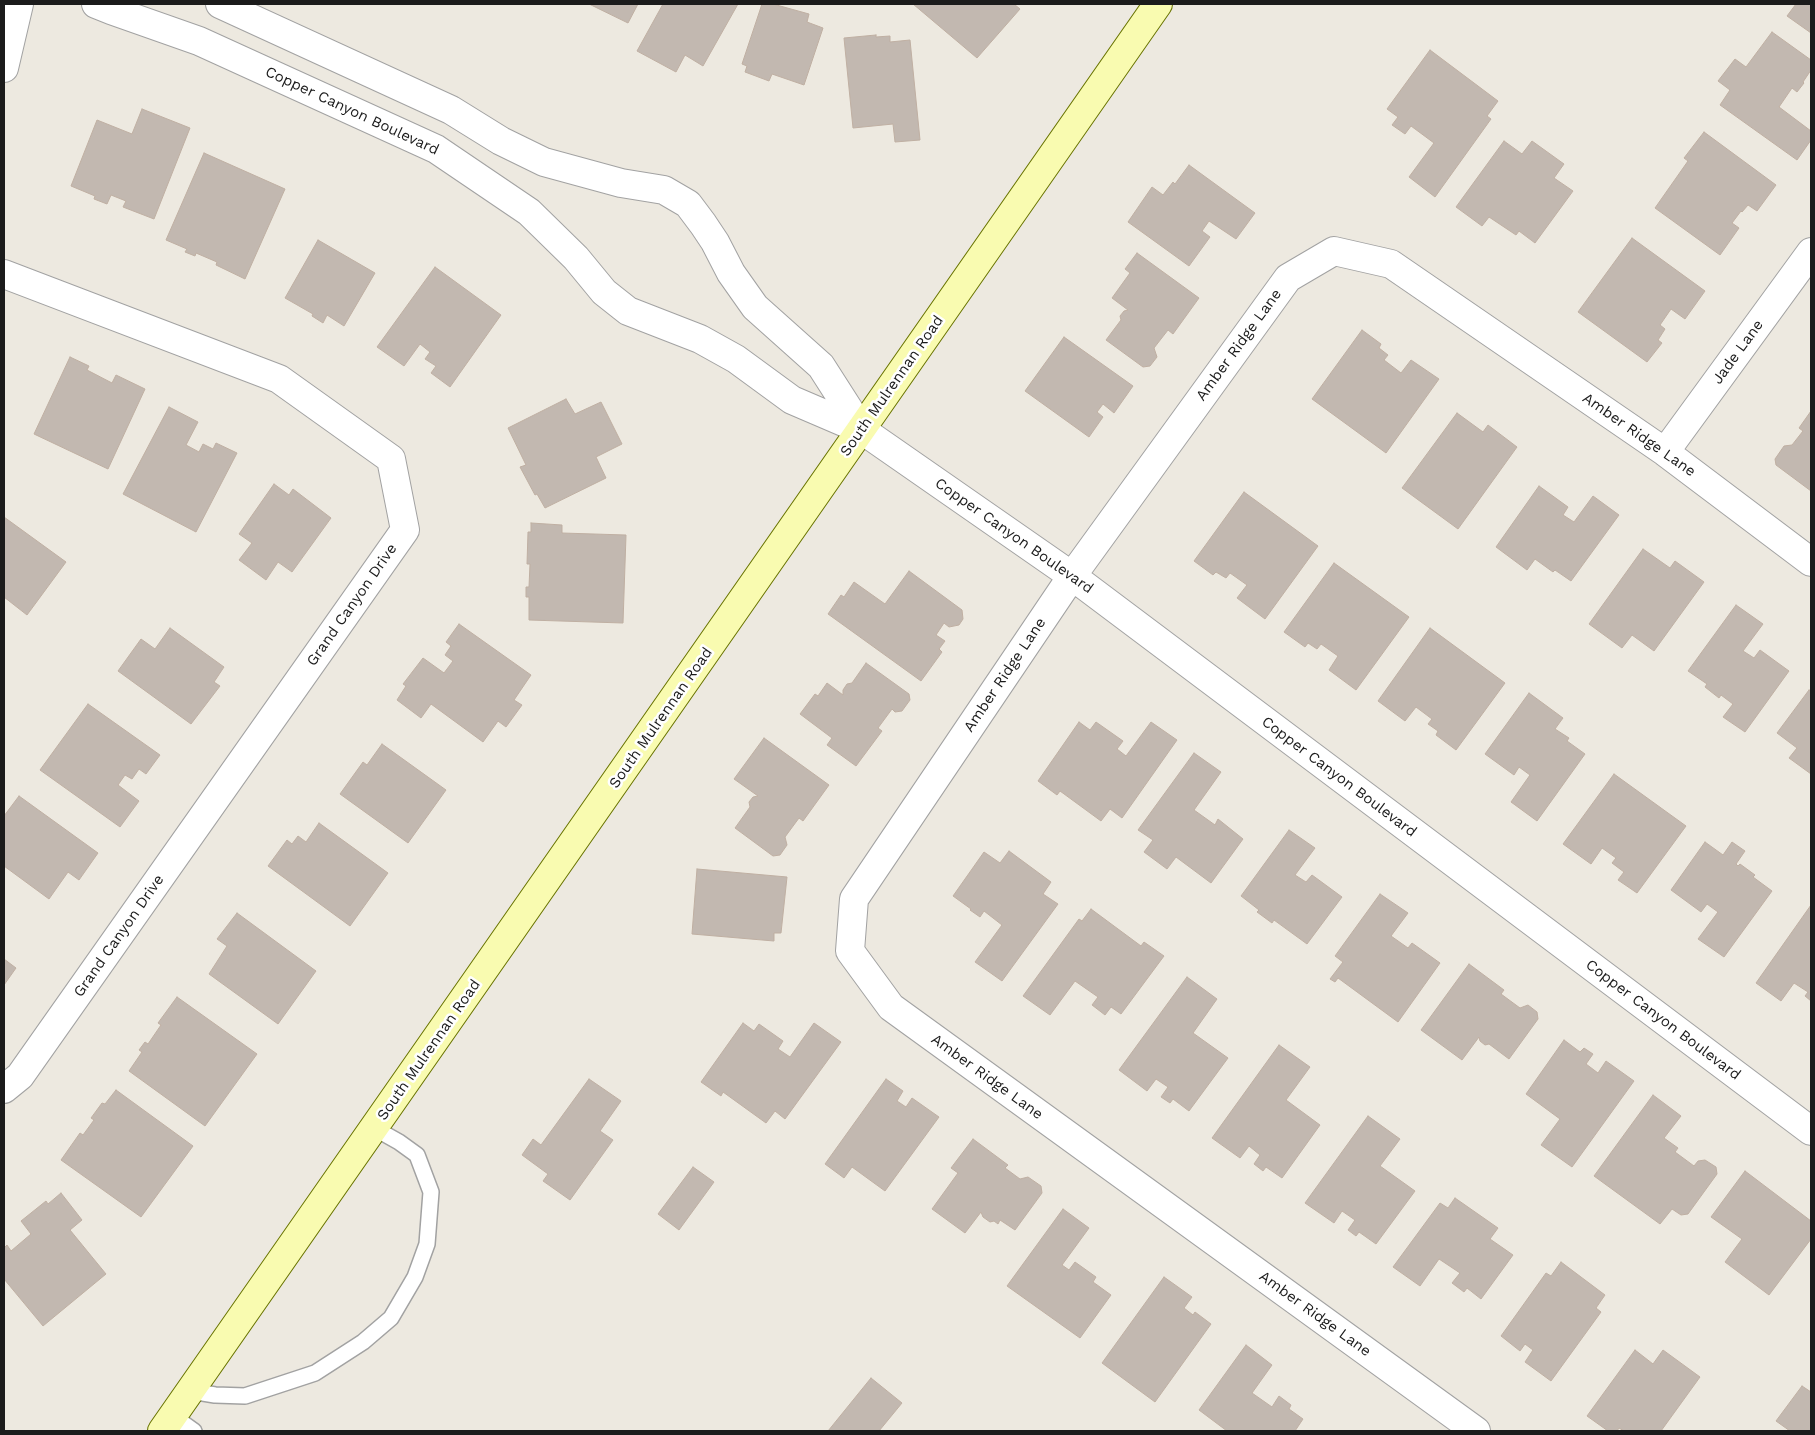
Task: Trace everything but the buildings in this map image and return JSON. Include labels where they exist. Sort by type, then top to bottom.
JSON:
[{"type":"street","points":[[4,68],[19,4]]},
{"type":"street","name":"Copper Canyon Boulevard","points":[[96,4],[199,41],[436,149],[529,212],[576,258],[604,292],[628,311],[700,340],[736,359],[792,400],[862,430],[1072,576],[1811,1131]]},
{"type":"street","name":"Copper Canyon Boulevard","points":[[220,4],[452,110],[501,141],[544,162],[604,179],[664,190],[688,204],[715,242],[731,274],[755,307],[821,366],[862,430]]},
{"type":"street","name":"South Mulrennan Road","points":[[177,1426],[190,1391],[1158,4]]},
{"type":"street","name":"Amber Ridge Lane","points":[[1476,1431],[891,1008],[850,950],[854,899],[1072,576],[1288,278],[1334,251],[1391,264],[1665,452],[1811,562]]},
{"type":"street","name":"Jade Lane","points":[[1665,452],[1811,252]]},
{"type":"street","name":"Grand Canyon Drive","points":[[4,274],[279,379],[391,460],[405,530],[20,1076],[4,1089]]},
{"type":"lane","points":[[190,1391],[215,1396],[245,1396],[315,1373],[363,1342],[391,1318],[415,1278],[428,1244],[431,1192],[417,1155],[374,1128]]}]
